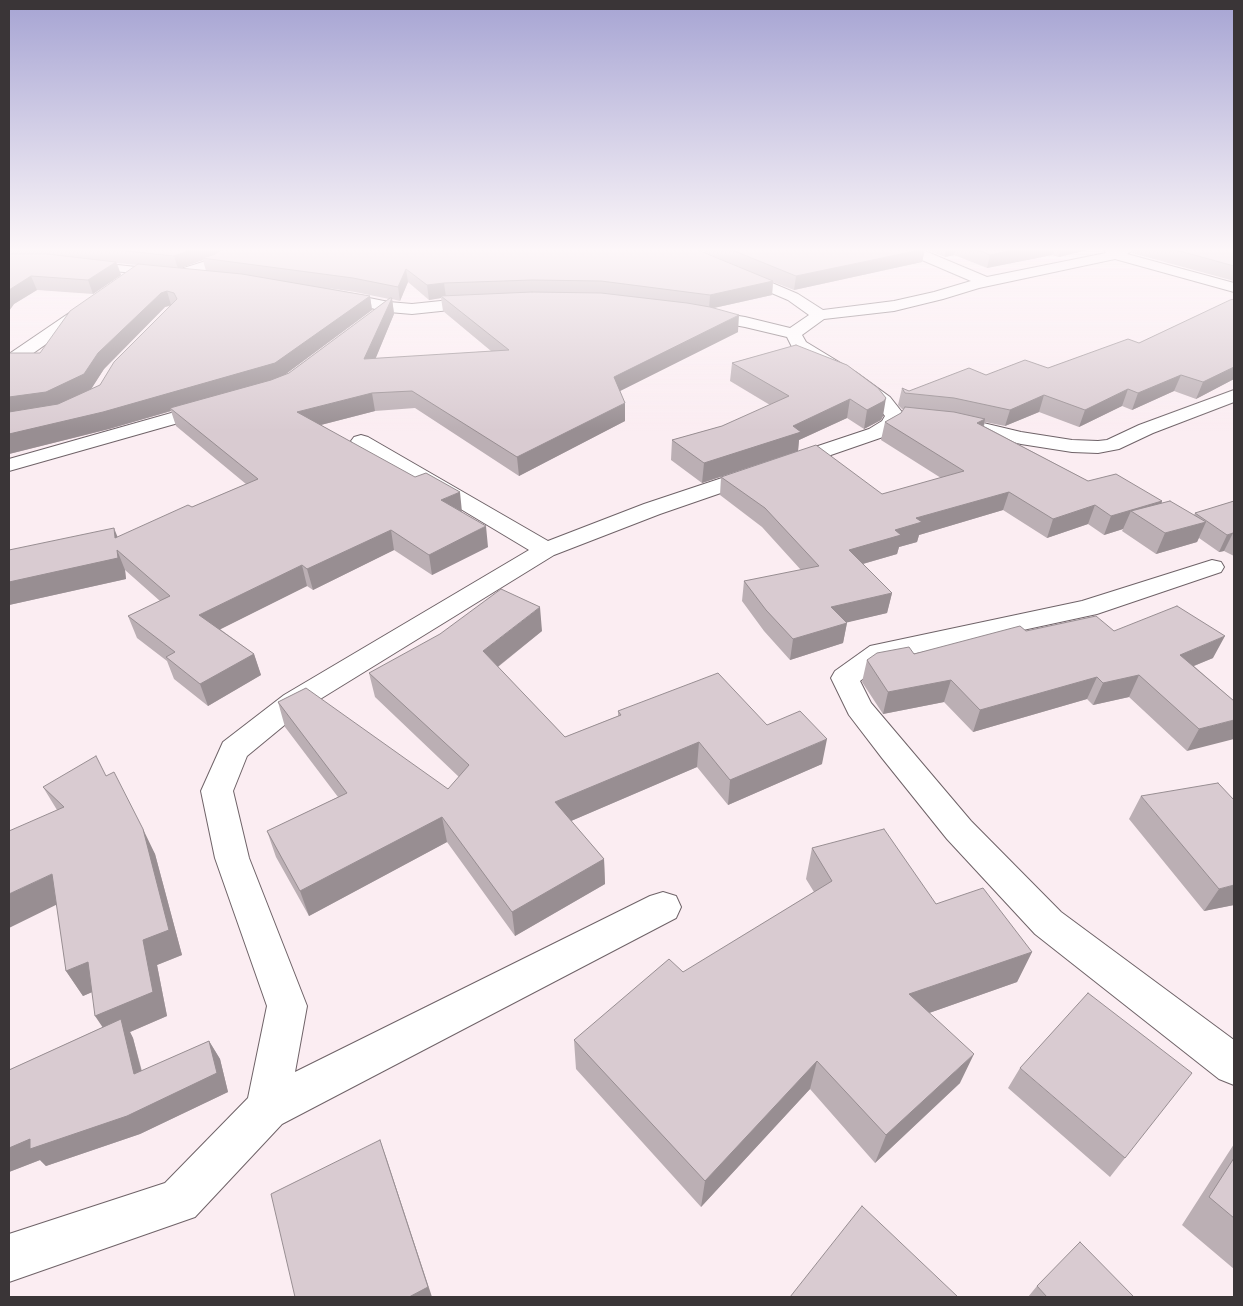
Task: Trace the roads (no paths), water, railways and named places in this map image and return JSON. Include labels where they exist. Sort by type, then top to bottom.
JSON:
[{"type":"street","points":[[9,362],[85,309]]},
{"type":"street","points":[[373,319],[386,309]]},
{"type":"street","points":[[811,309],[820,315]]},
{"type":"street","points":[[687,312],[745,322],[793,334],[820,315],[870,309]]},
{"type":"street","points":[[267,1109],[287,1006],[232,858],[216,791],[234,750],[294,702],[546,550],[652,509],[876,433],[904,417],[851,377],[798,346],[793,334]]},
{"type":"street","points":[[941,421],[1020,438],[1072,446],[1098,447],[1112,445],[1146,429],[1232,399]]},
{"type":"street","points":[[9,465],[231,402]]},
{"type":"street","points":[[360,441],[546,550]]},
{"type":"street","points":[[1212,567],[1088,608],[880,652],[845,678],[858,708],[959,830],[1048,923],[1234,1065]]},
{"type":"street","points":[[9,1258],[179,1201],[267,1109],[663,907]]}]
